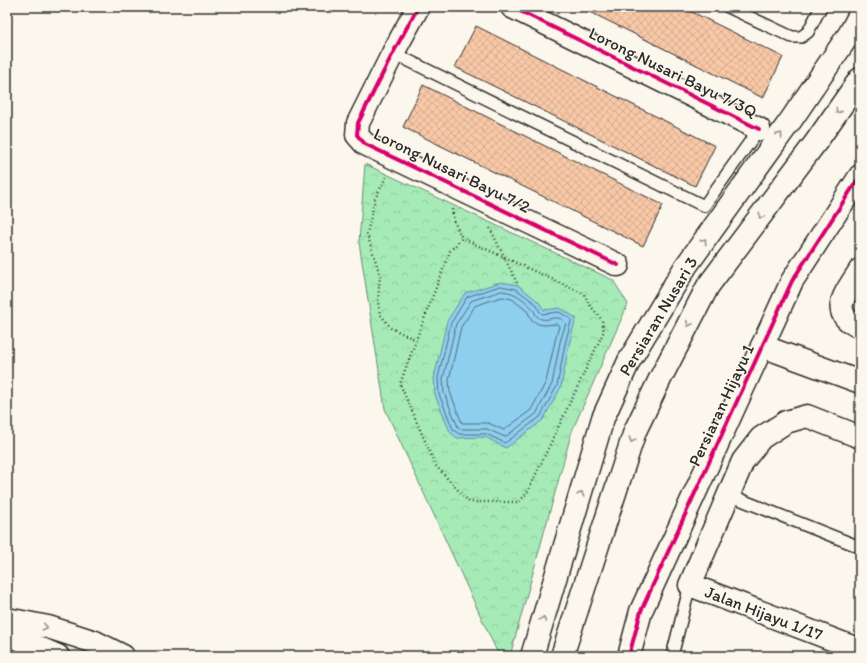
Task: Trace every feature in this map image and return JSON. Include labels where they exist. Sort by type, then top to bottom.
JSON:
[{"type":"street","name":"Lorong Nusari Bayu 7/2","points":[[418,7],[358,123],[357,135],[365,144],[618,265]]},
{"type":"street","name":"Lorong Nusari Bayu 7/3Q","points":[[512,7],[759,129]]},
{"type":"street","name":"Persiaran Nusari 3","points":[[532,656],[603,418],[629,361],[686,266],[791,120],[850,33],[860,14]]},
{"type":"street","name":"Persiaran Nusari 3","points":[[562,656],[635,431],[708,286],[816,142],[860,79]]},
{"type":"street","name":"Persiaran Hijayu 1","points":[[629,656],[640,611],[792,281],[860,176]]},
{"type":"street","points":[[860,270],[844,297],[841,308],[844,318],[860,327]]},
{"type":"street","points":[[762,346],[860,382]]},
{"type":"street","points":[[690,585],[743,461],[761,438],[786,422],[807,416],[860,437]]},
{"type":"street","name":"Jalan Hijayu 1/17","points":[[690,585],[860,650]]},
{"type":"street","points":[[7,619],[48,627],[95,642],[124,656]]},
{"type":"street","points":[[7,634],[58,656]]},
{"type":"lane","points":[[728,7],[792,37],[801,37],[808,32],[821,7]]},
{"type":"lane","points":[[393,53],[704,206],[759,129]]},
{"type":"lane","points":[[729,495],[860,547]]},
{"type":"lane","points":[[672,656],[690,585]]},
{"type":"path","points":[[395,158],[375,199],[367,234],[380,275],[378,302],[380,314],[391,328],[416,340]]},
{"type":"path","points":[[446,183],[454,221],[462,238],[584,294],[589,304],[602,320],[604,331],[527,493],[519,502],[469,502],[436,466],[400,384],[450,251],[462,238]]},
{"type":"path","points":[[475,197],[518,285]]},
{"type":"green space","points":[[365,164],[613,280],[628,304],[572,431],[510,656],[499,656],[385,409],[359,242]]},
{"type":"water","points":[[501,282],[518,285],[539,302],[544,310],[560,308],[576,318],[561,387],[543,420],[506,448],[485,437],[457,438],[450,432],[435,395],[434,378],[447,321],[465,293]]},
{"type":"building","points":[[580,7],[682,7],[783,57],[763,98]]},
{"type":"building","points":[[476,26],[715,146],[695,186],[455,67]]},
{"type":"building","points":[[423,85],[663,205],[643,246],[403,127]]},
{"type":"cycle path","points":[[418,7],[358,123],[357,135],[365,144],[618,265]]},
{"type":"cycle path","points":[[512,7],[759,129]]},
{"type":"cycle path","points":[[629,656],[641,611],[792,281],[860,176]]}]
